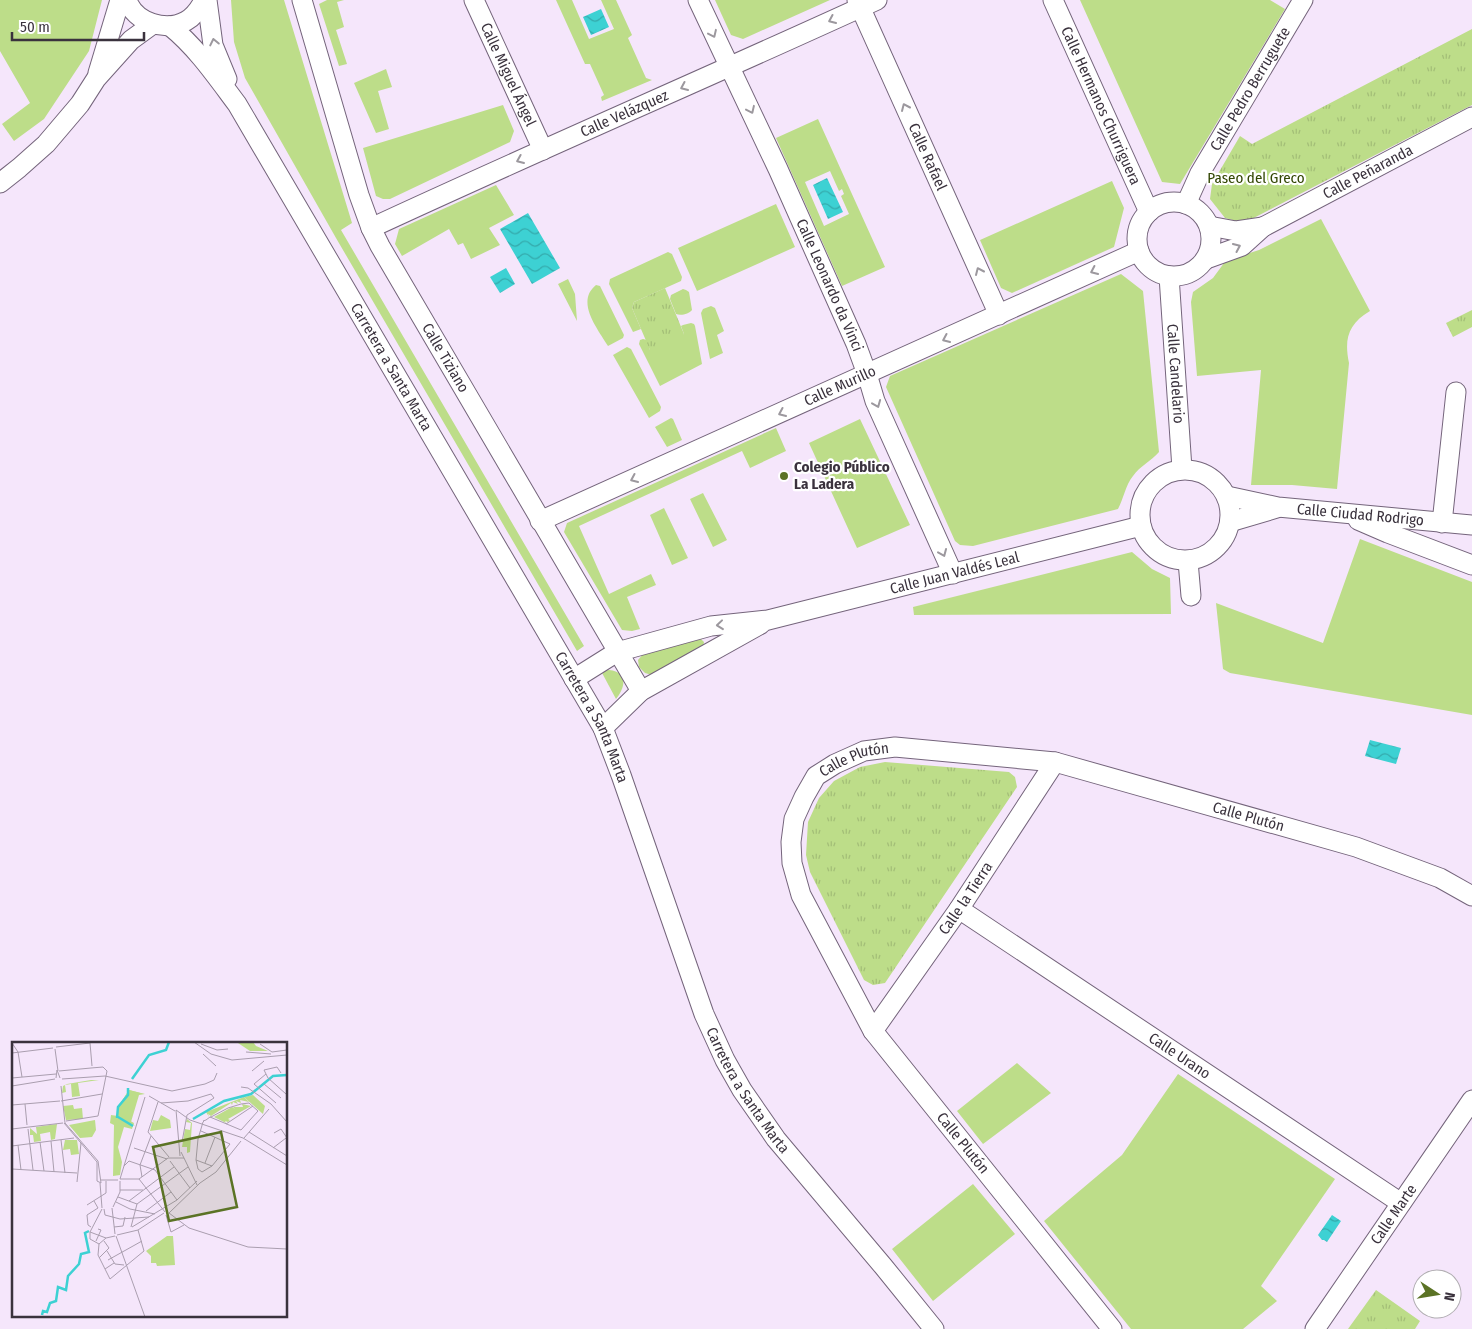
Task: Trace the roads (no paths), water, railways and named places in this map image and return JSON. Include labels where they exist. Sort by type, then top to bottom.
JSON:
[{"type":"street","points":[[96,79],[120,0]]},
{"type":"street","name":"Carretera a Santa Marta","points":[[127,0],[138,16],[162,25],[186,39],[200,54],[237,104],[603,728],[704,1014],[742,1090],[776,1139],[934,1329]]},
{"type":"street","points":[[0,183],[46,144],[80,104],[96,79],[131,40],[162,25],[186,21],[199,10],[206,0]]},
{"type":"street","name":"Carretera a Santa Marta","points":[[206,0],[213,45],[237,104]]},
{"type":"street","name":"Calle Tiziano","points":[[302,0],[359,195],[371,228],[540,521],[641,691]]},
{"type":"street","name":"Calle Miguel Ángel","points":[[474,0],[543,150]]},
{"type":"street","name":"Calle Leonardo da Vinci","points":[[698,0],[778,170],[856,344],[875,402],[952,574]]},
{"type":"street","name":"Calle Hermanos Churriguera","points":[[1053,0],[1149,212]]},
{"type":"street","name":"Calle Pedro Berruguete","points":[[1186,204],[1200,173],[1303,0]]},
{"type":"street","name":"Calle Velázquez","points":[[371,228],[504,166],[729,67],[865,2]]},
{"type":"street","name":"Calle Rafael","points":[[865,2],[999,315]]},
{"type":"street","name":"Calle Peñaranda","points":[[1206,259],[1242,246],[1263,227],[1472,117]]},
{"type":"street","points":[[1174,202],[1186,204],[1200,212],[1209,226],[1211,243],[1206,259],[1190,273],[1169,276],[1156,272],[1146,263],[1139,252],[1137,237],[1140,223],[1149,212],[1160,204],[1174,202]]},
{"type":"street","name":"Calle Peñaranda","points":[[1209,226],[1236,231],[1263,227]]},
{"type":"street","name":"Calle Murillo","points":[[540,521],[1139,252]]},
{"type":"street","name":"Calle Candelario","points":[[1169,276],[1182,470]]},
{"type":"street","name":"Calle Ciudad Rodrigo","points":[[1442,523],[1456,392]]},
{"type":"street","points":[[1182,470],[1196,470],[1220,484],[1227,496],[1230,522],[1223,542],[1208,555],[1188,561],[1167,558],[1150,545],[1141,526],[1140,506],[1148,488],[1163,475],[1182,470]]},
{"type":"street","name":"Calle Ciudad Rodrigo","points":[[1227,496],[1278,507],[1472,525]]},
{"type":"street","name":"Calle Ciudad Rodrigo","points":[[1230,522],[1278,507]]},
{"type":"street","points":[[1343,513],[1388,533],[1472,565]]},
{"type":"street","name":"Calle Juan Valdés Leal","points":[[574,679],[618,652],[711,626],[768,620],[1141,526]]},
{"type":"street","points":[[1188,561],[1192,596]]},
{"type":"street","name":"Calle Juan Valdés Leal","points":[[603,728],[641,691],[768,620]]},
{"type":"street","name":"Calle Plutón","points":[[1112,1329],[873,1031],[801,895],[792,863],[791,842],[794,819],[816,776],[835,764],[864,751],[895,747],[1055,762],[1356,846],[1440,878],[1472,896]]},
{"type":"street","name":"Calle la Tierra","points":[[873,1031],[959,909],[1055,762]]},
{"type":"street","name":"Calle Urano","points":[[959,909],[1401,1203]]},
{"type":"street","name":"Calle Marte","points":[[1315,1329],[1472,1100]]},
{"type":"water","points":[[601,9],[609,27],[591,35],[583,17]]},
{"type":"water","points":[[827,178],[843,212],[828,219],[813,185]]},
{"type":"water","points":[[528,213],[560,268],[532,284],[500,229]]},
{"type":"water","points":[[506,268],[515,284],[500,293],[490,277]]},
{"type":"water","points":[[1370,740],[1401,748],[1396,764],[1365,756]]},
{"type":"water","points":[[1332,1215],[1341,1221],[1327,1242],[1318,1235]]},
{"type":"place","name":"Colegio Público La Ladera","points":[[784,476]]},
{"type":"park label","name":"Paseo del Greco","points":[[1256,178]]}]
